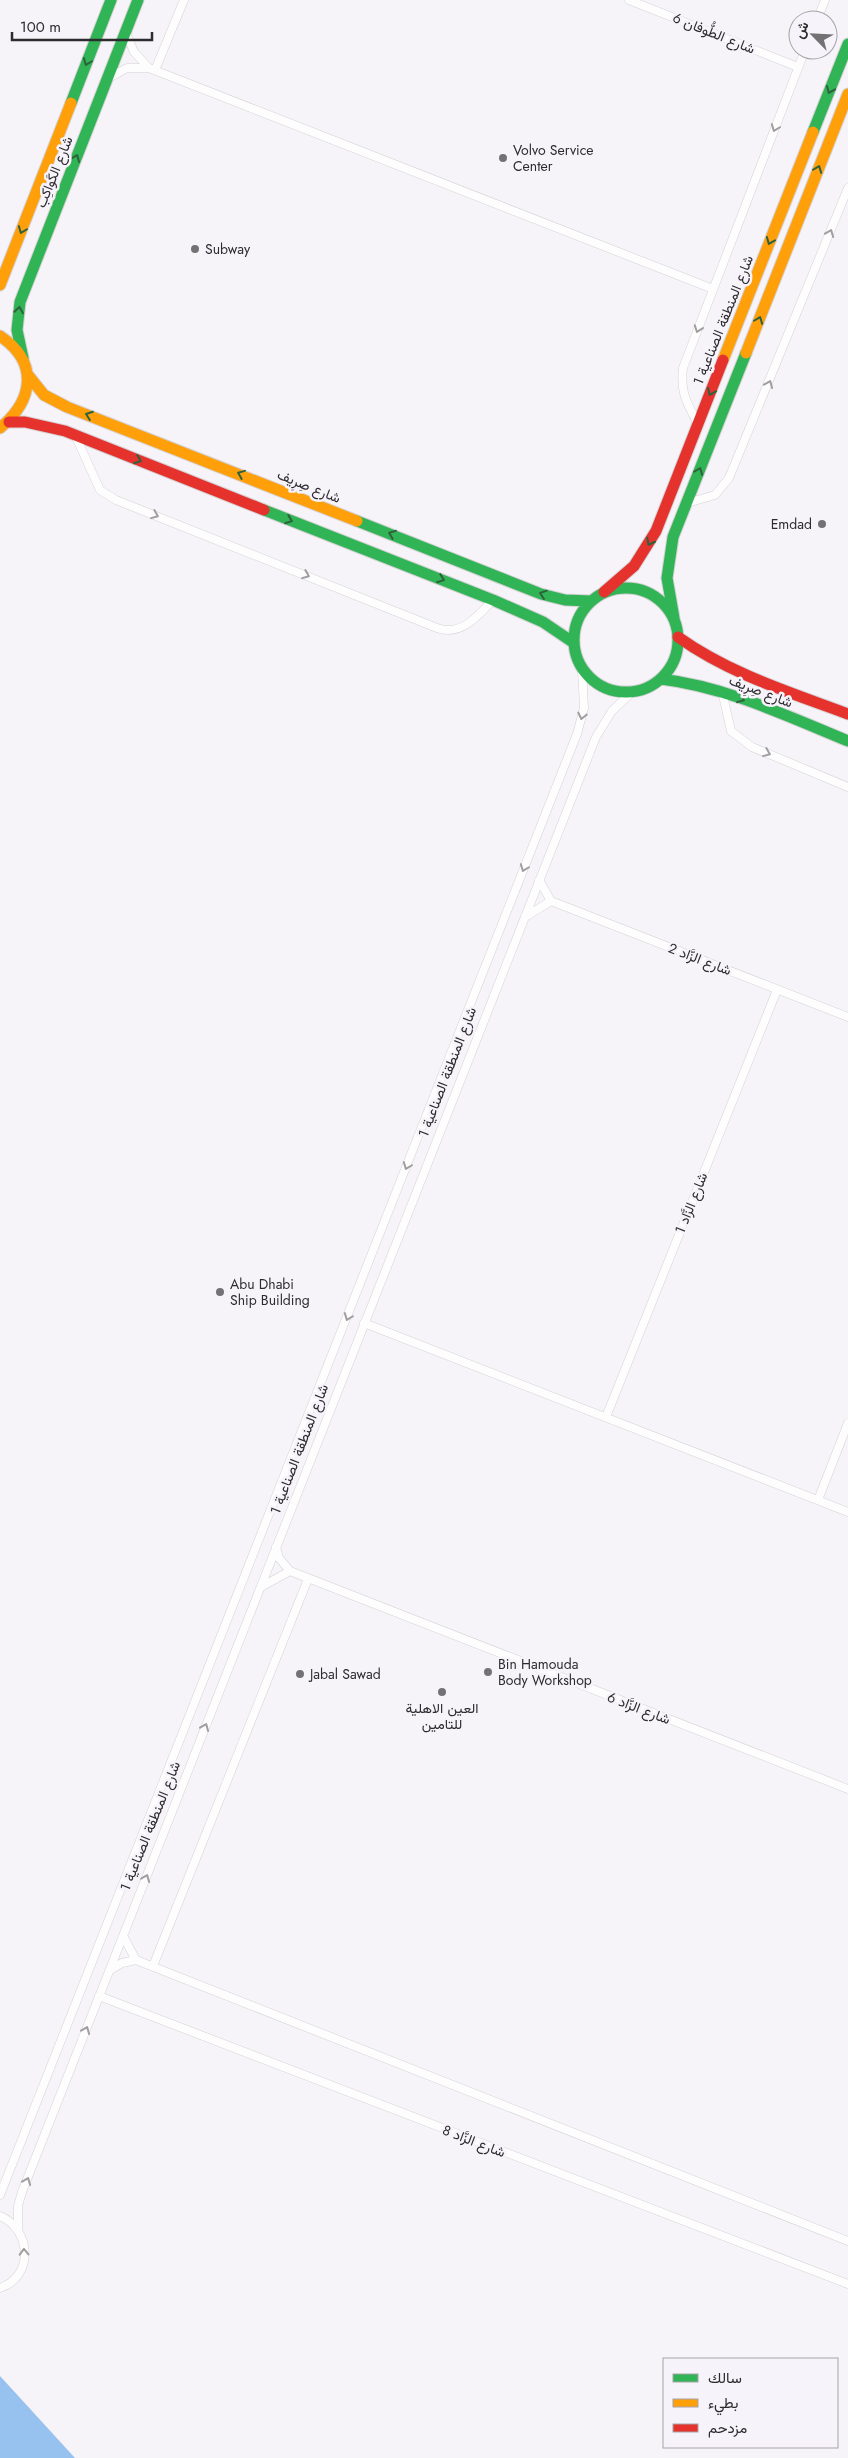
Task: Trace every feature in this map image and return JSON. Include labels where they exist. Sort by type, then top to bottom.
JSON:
[{"type":"main road","name":"شارع الكَواكِب","points":[[0,285],[111,0]]},
{"type":"main road","name":"شارع الكَواكِب","points":[[28,375],[17,330],[20,302],[138,0]]},
{"type":"main road","name":"شارع المنطقة الصناعية 1","points":[[604,592],[620,582],[644,555],[656,531],[848,44]]},
{"type":"main road","points":[[674,618],[658,599],[636,588],[620,588],[604,592],[591,601],[581,613],[575,628],[574,644],[582,668],[591,679],[603,687],[617,692],[632,692],[642,690],[661,679],[674,660],[678,637],[674,618],[667,594],[666,563],[673,538],[848,94]]},
{"type":"main road","points":[[0,336],[16,347],[23,358]]},
{"type":"main road","points":[[4,425],[24,401],[28,375]]},
{"type":"main road","name":"شارع صِرِيف","points":[[28,375],[44,395],[67,407],[136,432],[541,594],[566,600],[591,601]]},
{"type":"main road","points":[[4,425],[34,422],[76,436],[493,600],[537,619],[574,644]]},
{"type":"main road","name":"شارع صِرِيف","points":[[678,637],[698,653],[724,665],[848,714]]},
{"type":"main road","name":"شارع صِرِيف","points":[[661,679],[685,680],[722,691],[848,741]]},
{"type":"street","points":[[152,69],[184,0]]},
{"type":"street","name":"شارع الطُّوفان 6","points":[[629,0],[798,67]]},
{"type":"street","points":[[125,32],[134,52],[152,69]]},
{"type":"street","points":[[698,424],[684,398],[683,368],[801,60]]},
{"type":"street","points":[[107,79],[127,68],[152,69],[712,289]]},
{"type":"street","points":[[687,503],[714,495],[729,478],[848,188]]},
{"type":"street","points":[[76,436],[100,490],[116,500],[437,628],[454,630],[472,622],[493,600]]},
{"type":"street","name":"شارع المنطقة الصناعية 1","points":[[0,2195],[577,734],[584,708],[582,668]]},
{"type":"street","points":[[722,691],[731,731],[739,738],[752,747],[848,786]]},
{"type":"street","name":"شارع المنطقة الصناعية 1","points":[[0,2288],[13,2280],[25,2260],[26,2248],[18,2228],[17,2213],[22,2192],[539,880],[601,728],[612,711],[632,692]]},
{"type":"street","points":[[524,918],[551,901],[539,880]]},
{"type":"street","name":"شارع الزَّاد 2","points":[[551,901],[848,1017]]},
{"type":"street","name":"شارع الزَّاد 1","points":[[606,1416],[777,990]]},
{"type":"street","points":[[364,1323],[848,1512]]},
{"type":"street","points":[[818,1500],[848,1423]]},
{"type":"street","points":[[260,1588],[290,1572],[279,1558],[276,1547]]},
{"type":"street","name":"شارع الزَّاد 6","points":[[290,1572],[848,1789]]},
{"type":"street","points":[[152,1966],[308,1579]]},
{"type":"street","points":[[123,1936],[136,1960]]},
{"type":"street","points":[[110,1970],[122,1963],[136,1960],[848,2242]]},
{"type":"street","name":"شارع الزَّاد 8","points":[[99,1996],[848,2284]]},
{"type":"street","points":[[0,2216],[8,2219],[18,2228]]},
{"type":"water","points":[[0,2376],[75,2458],[0,2458]]},
{"type":"traffic: fast","points":[[71,103],[111,0]]},
{"type":"traffic: fast","points":[[23,358],[17,330],[20,302],[138,0]]},
{"type":"traffic: fast","points":[[813,132],[848,44]]},
{"type":"traffic: fast","points":[[674,618],[667,578],[673,537],[746,353]]},
{"type":"traffic: fast","points":[[264,510],[493,600],[543,622],[574,643]]},
{"type":"traffic: fast","points":[[357,521],[541,594],[565,600],[591,601]]},
{"type":"traffic: fast","points":[[626,588],[646,592],[663,603],[674,620],[678,640],[674,660],[663,677],[646,688],[626,692],[606,688],[589,677],[578,660],[574,640],[578,620],[589,603],[606,592],[626,588]]},
{"type":"traffic: fast","points":[[661,679],[685,683],[733,696],[848,741]]},
{"type":"traffic: slow","points":[[746,353],[848,94]]},
{"type":"traffic: slow","points":[[0,285],[71,103]]},
{"type":"traffic: slow","points":[[723,360],[813,132]]},
{"type":"traffic: slow","points":[[0,336],[13,346],[21,357],[26,369],[27,381],[20,405],[0,428]]},
{"type":"traffic: slow","points":[[28,375],[44,395],[67,407],[357,521]]},
{"type":"traffic: jam","points":[[604,592],[634,566],[656,531],[723,360]]},
{"type":"traffic: jam","points":[[9,422],[25,422],[65,431],[264,510]]},
{"type":"traffic: jam","points":[[678,637],[718,662],[739,672],[848,714]]},
{"type":"place","name":"Volvo Service Center","points":[[503,158]]},
{"type":"place","name":"Subway","points":[[195,249]]},
{"type":"place","name":"Emdad","points":[[822,524]]},
{"type":"place","name":"Abu Dhabi Ship Building","points":[[220,1292]]},
{"type":"place","name":"Bin Hamouda Body Workshop","points":[[488,1672]]},
{"type":"place","name":"Jabal Sawad","points":[[300,1674]]},
{"type":"place","name":"العين الاهلية للتامين","points":[[442,1692]]}]
